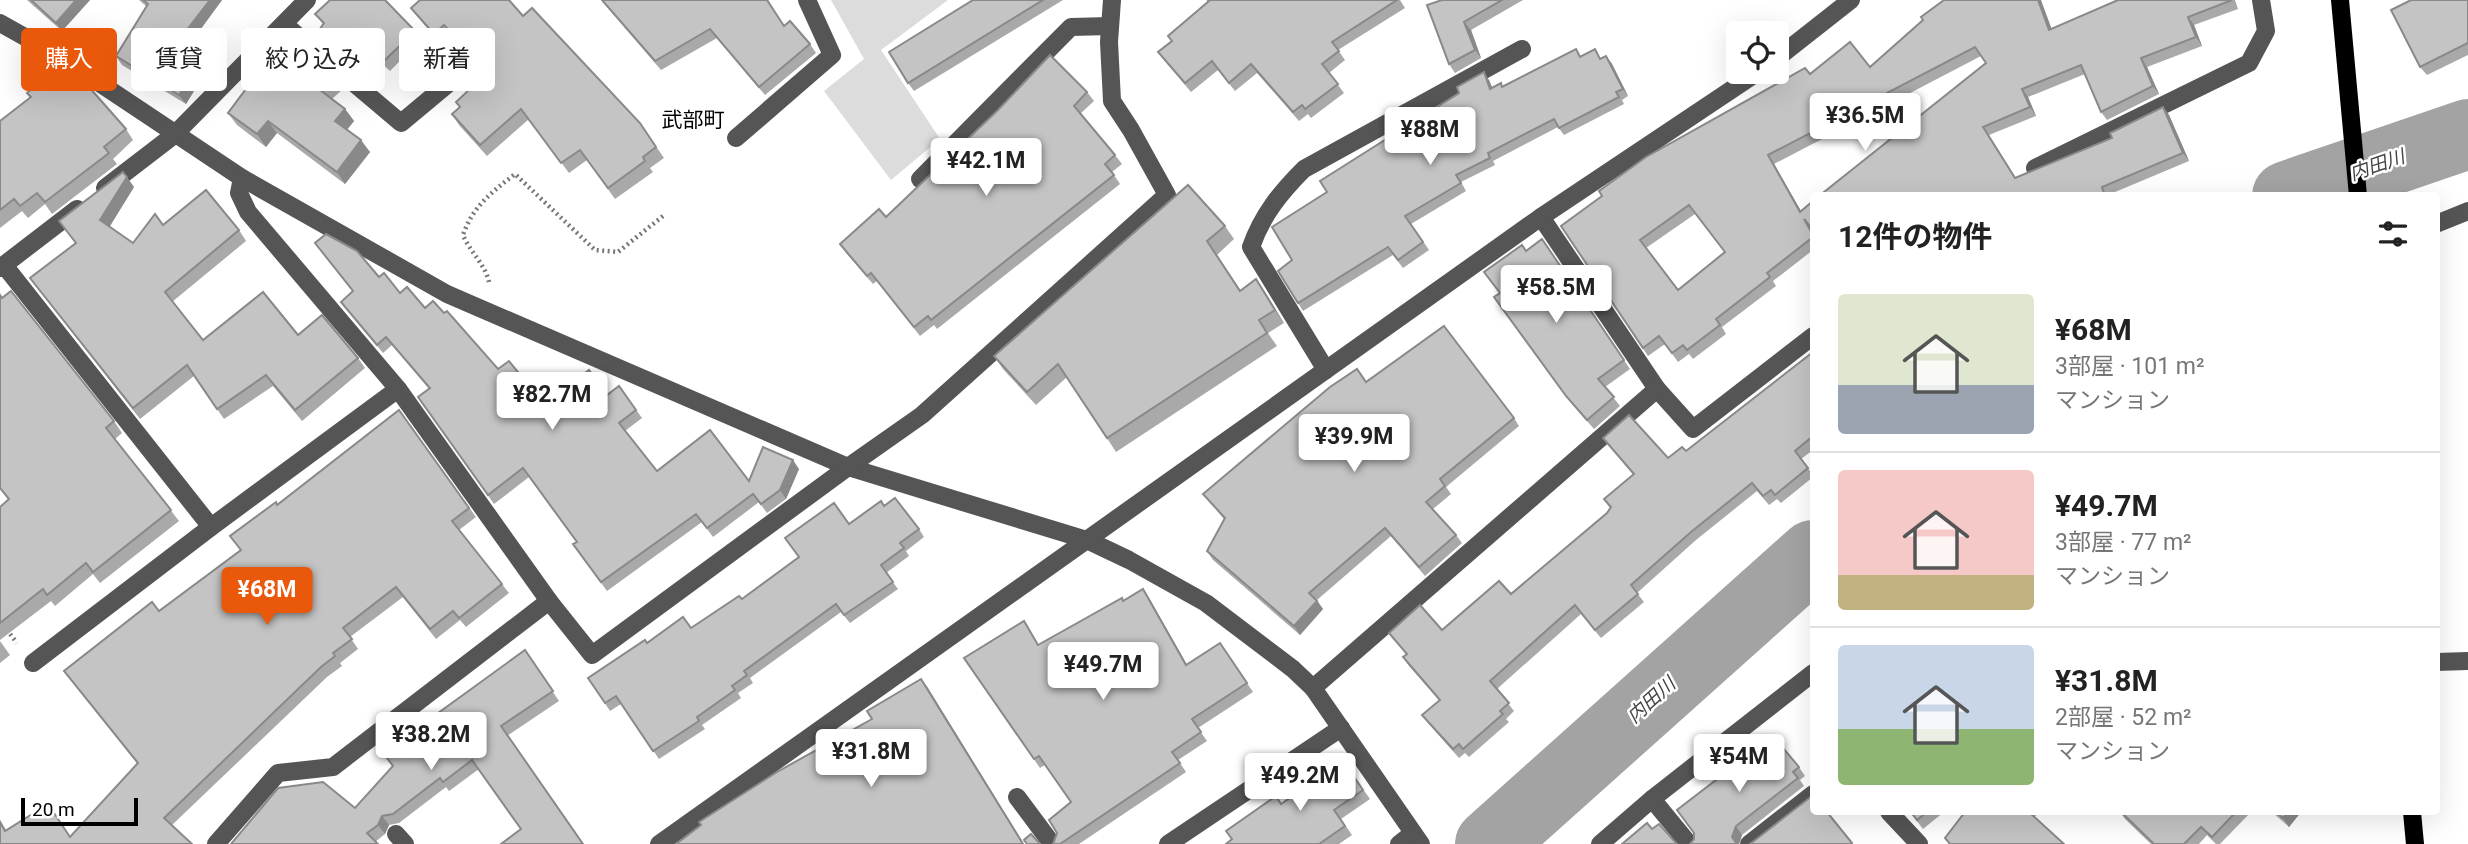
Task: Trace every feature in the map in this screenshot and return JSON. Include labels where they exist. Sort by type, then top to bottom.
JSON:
[{"type":"main road","points":[[2340,0],[2358,192]]},
{"type":"main road","points":[[2412,815],[2415,844]]},
{"type":"street","points":[[211,527],[2,267],[174,135],[307,0]]},
{"type":"street","points":[[736,138],[832,55],[807,0]]},
{"type":"street","points":[[242,178],[239,194],[248,212],[398,389],[549,601],[592,655],[922,415],[1167,195],[1112,101],[1109,42],[1112,0]]},
{"type":"street","points":[[1789,49],[1851,0]]},
{"type":"street","points":[[2035,168],[2249,63],[2266,31],[2261,0]]},
{"type":"street","points":[[0,23],[59,56],[242,178],[447,294],[848,467],[1087,540],[1206,603],[1293,669],[1313,688],[1411,840]]},
{"type":"street","points":[[284,24],[401,123],[439,91]]},
{"type":"street","points":[[920,179],[1071,27],[1110,26]]},
{"type":"street","points":[[1326,370],[1251,247],[1258,228],[1279,195],[1304,169],[1522,49]]},
{"type":"street","points":[[659,844],[1541,217],[1740,84]]},
{"type":"street","points":[[2440,222],[2468,211]]},
{"type":"street","points":[[1541,217],[1657,389],[1693,429],[1810,338]]},
{"type":"street","points":[[33,663],[398,389]]},
{"type":"street","points":[[1313,688],[1657,389]]},
{"type":"street","points":[[216,844],[278,773],[333,767],[549,601]]},
{"type":"street","points":[[2440,662],[2468,661]]},
{"type":"street","points":[[1600,844],[1652,799],[1810,676]]},
{"type":"street","points":[[1168,844],[1341,728]]},
{"type":"street","points":[[1749,844],[1810,796]]},
{"type":"street","points":[[1017,797],[1052,844]]},
{"type":"street","points":[[1652,799],[1689,844]]},
{"type":"street","points":[[1892,815],[1919,844]]},
{"type":"path","points":[[475,306],[489,283],[486,270],[468,248],[463,235],[469,218],[492,192],[515,174],[596,250],[618,252],[663,216]]},
{"type":"shaded area","points":[[831,0],[948,0],[881,50],[940,139],[891,180],[824,91],[864,59]]},
{"type":"building","points":[[31,0],[76,0],[56,23]]},
{"type":"building","points":[[143,0],[210,0],[188,28],[133,28],[148,4]]},
{"type":"building","points":[[330,0],[385,0],[412,28],[399,28],[399,46],[385,60],[385,28],[320,28],[324,23],[315,14]]},
{"type":"building","points":[[420,0],[509,0],[523,16],[532,8],[640,123],[656,147],[643,157],[645,161],[608,188],[580,150],[561,163],[521,109],[480,145],[452,114],[460,107],[456,102],[468,91],[495,91],[495,28],[447,28],[444,25],[441,28],[429,28],[411,8]]},
{"type":"building","points":[[602,0],[767,0],[784,26],[790,21],[810,44],[759,87],[710,29],[655,61]]},
{"type":"building","points":[[973,0],[1043,0],[908,83],[889,52]]},
{"type":"building","points":[[1208,0],[1397,0],[1332,42],[1339,51],[1322,64],[1338,84],[1305,109],[1302,105],[1293,112],[1251,64],[1229,83],[1212,61],[1185,83],[1158,52],[1172,41],[1168,36]]},
{"type":"building","points":[[1442,0],[1502,0],[1464,22],[1475,50],[1449,64],[1427,5]]},
{"type":"building","points":[[1944,0],[2038,0],[2049,30],[2118,0],[2232,0],[2188,17],[2196,37],[2141,58],[2153,86],[2101,112],[2081,65],[2022,89],[2030,107],[1983,127],[2015,178],[2112,138],[2110,133],[2163,107],[2183,153],[2102,187],[2104,192],[1824,192],[1986,63],[1975,47],[1768,155],[1800,212],[1810,204],[1810,226],[1804,219],[1810,230],[1810,239],[1767,273],[1770,277],[1716,319],[1720,325],[1687,350],[1683,345],[1672,353],[1659,336],[1643,348],[1561,226],[1602,196],[1599,191],[1646,157],[1776,84],[1789,84],[1789,77],[1805,68],[1810,74],[1850,42],[1870,67],[1923,20],[1921,17]],"holes":[[[1689,205],[1725,252],[1678,290],[1640,240]]]},
{"type":"building","points":[[2411,0],[2468,0],[2468,43],[2420,67],[2391,10]]},
{"type":"building","points":[[131,32],[131,65],[117,54]]},
{"type":"building","points":[[1576,49],[1580,57],[1595,49],[1600,59],[1606,56],[1623,89],[1616,92],[1619,97],[1559,128],[1554,119],[1488,153],[1490,158],[1456,175],[1461,183],[1405,216],[1423,242],[1398,260],[1388,247],[1298,303],[1278,271],[1292,260],[1272,227],[1327,192],[1320,181],[1459,93],[1457,87],[1484,72],[1490,89],[1501,83],[1502,87]]},
{"type":"building","points":[[1050,55],[1087,92],[1074,106],[1115,155],[1105,164],[1114,175],[931,320],[928,316],[914,327],[871,273],[867,276],[840,244],[879,209],[886,217],[998,110]]},
{"type":"building","points":[[92,91],[126,129],[104,147],[109,153],[45,202],[37,193],[20,206],[14,199],[0,210],[0,121],[31,97],[27,93]]},
{"type":"building","points":[[244,91],[321,91],[345,109],[335,121],[361,140],[337,172],[268,121],[257,134],[228,113]]},
{"type":"building","points":[[123,172],[127,177],[100,220],[133,243],[155,214],[163,225],[206,190],[239,230],[165,292],[203,340],[263,292],[298,335],[322,315],[358,358],[295,410],[266,375],[217,409],[187,365],[133,408],[30,278],[76,243],[59,221]]},
{"type":"building","points":[[1188,185],[1225,226],[1207,241],[1240,291],[1256,279],[1275,310],[1259,320],[1267,333],[1107,438],[1058,364],[1027,392],[994,356]]},
{"type":"building","points":[[326,234],[357,251],[379,277],[384,273],[400,293],[407,287],[425,308],[433,301],[444,313],[447,311],[498,369],[509,361],[544,404],[589,370],[607,395],[619,386],[636,410],[619,423],[657,471],[710,430],[749,481],[763,447],[793,460],[780,490],[761,504],[753,494],[707,528],[696,514],[601,582],[573,544],[577,542],[523,468],[488,495],[418,397],[430,388],[386,337],[377,345],[341,302],[353,291],[315,243]]},
{"type":"building","points":[[1542,239],[1624,360],[1598,379],[1614,397],[1587,420],[1566,396],[1494,297],[1500,293],[1484,272],[1522,245],[1526,251]]},
{"type":"building","points":[[11,291],[114,421],[106,428],[171,510],[93,572],[86,563],[47,595],[43,589],[0,623],[0,507],[9,499],[0,488],[0,295],[2,298]]},
{"type":"building","points":[[1444,326],[1514,418],[1440,479],[1445,486],[1426,502],[1456,535],[1419,567],[1385,528],[1309,593],[1317,601],[1294,626],[1207,551],[1225,518],[1203,494],[1330,387],[1357,369],[1366,382]]},
{"type":"building","points":[[1810,354],[1810,438],[1795,451],[1808,468],[1775,495],[1771,490],[1763,496],[1752,483],[1631,585],[1638,594],[1595,630],[1575,605],[1490,681],[1509,703],[1500,711],[1503,714],[1463,749],[1459,744],[1453,749],[1422,715],[1440,700],[1403,657],[1407,654],[1389,633],[1420,605],[1442,630],[1499,581],[1511,594],[1607,513],[1611,507],[1604,499],[1634,474],[1603,438],[1629,415],[1668,458],[1682,447],[1686,451]]},
{"type":"building","points":[[399,410],[469,508],[452,521],[502,584],[459,618],[453,611],[430,629],[396,587],[343,628],[352,639],[333,653],[335,656],[164,818],[192,844],[0,844],[0,822],[5,831],[48,804],[70,837],[138,763],[64,671],[152,602],[159,611],[241,550],[230,536],[276,502],[277,505]]},
{"type":"building","points":[[895,498],[919,529],[900,543],[904,548],[881,565],[893,582],[844,615],[836,604],[744,671],[747,675],[732,686],[735,690],[697,717],[699,721],[653,751],[616,696],[605,703],[588,678],[645,640],[647,643],[683,617],[691,628],[739,596],[742,599],[799,557],[785,538],[834,503],[849,524],[881,501],[884,506]]},
{"type":"building","points":[[1143,589],[1186,665],[1220,643],[1247,683],[1192,719],[1201,732],[1172,752],[1180,763],[1060,844],[1053,844],[1057,833],[1049,820],[1071,802],[1039,756],[1034,759],[964,658],[1024,621],[1038,645]]},
{"type":"building","points":[[525,650],[553,691],[501,726],[583,844],[501,844],[521,829],[472,760],[443,782],[440,778],[393,814],[382,816],[378,825],[367,833],[378,844],[231,844],[278,788],[323,782],[355,808],[393,766],[387,758],[392,755],[386,746],[424,717],[427,721]]},
{"type":"building","points":[[921,679],[1023,844],[676,844],[701,825],[699,822],[777,772],[872,719],[867,711]]},
{"type":"building","points":[[1773,736],[1799,767],[1793,772],[1798,778],[1736,826],[1732,837],[1737,844],[1690,844],[1694,833],[1677,810]]},
{"type":"building","points":[[1343,761],[1363,790],[1334,810],[1345,826],[1319,844],[1226,844],[1232,839],[1226,831],[1276,796],[1281,804]]},
{"type":"building","points":[[1810,797],[1810,815],[1829,815],[1852,843],[1851,844],[1750,844]]},
{"type":"building","points":[[1963,815],[2032,815],[2064,844],[1950,844],[1945,838]]},
{"type":"building","points":[[2124,815],[2233,815],[2212,837],[2201,827],[2184,844],[2154,844]]},
{"type":"building","points":[[1647,823],[1652,829],[1659,824],[1677,844],[1622,844]]},
{"type":"building","points":[[1031,834],[1040,844],[1027,844],[1024,840]]},
{"type":"waterway","name":"内田川","points":[[2299,192],[2468,134]]},
{"type":"waterway","name":"内田川","points":[[1490,844],[1810,558]]},
{"type":"district","name":"武部町","points":[[693,120]]}]
